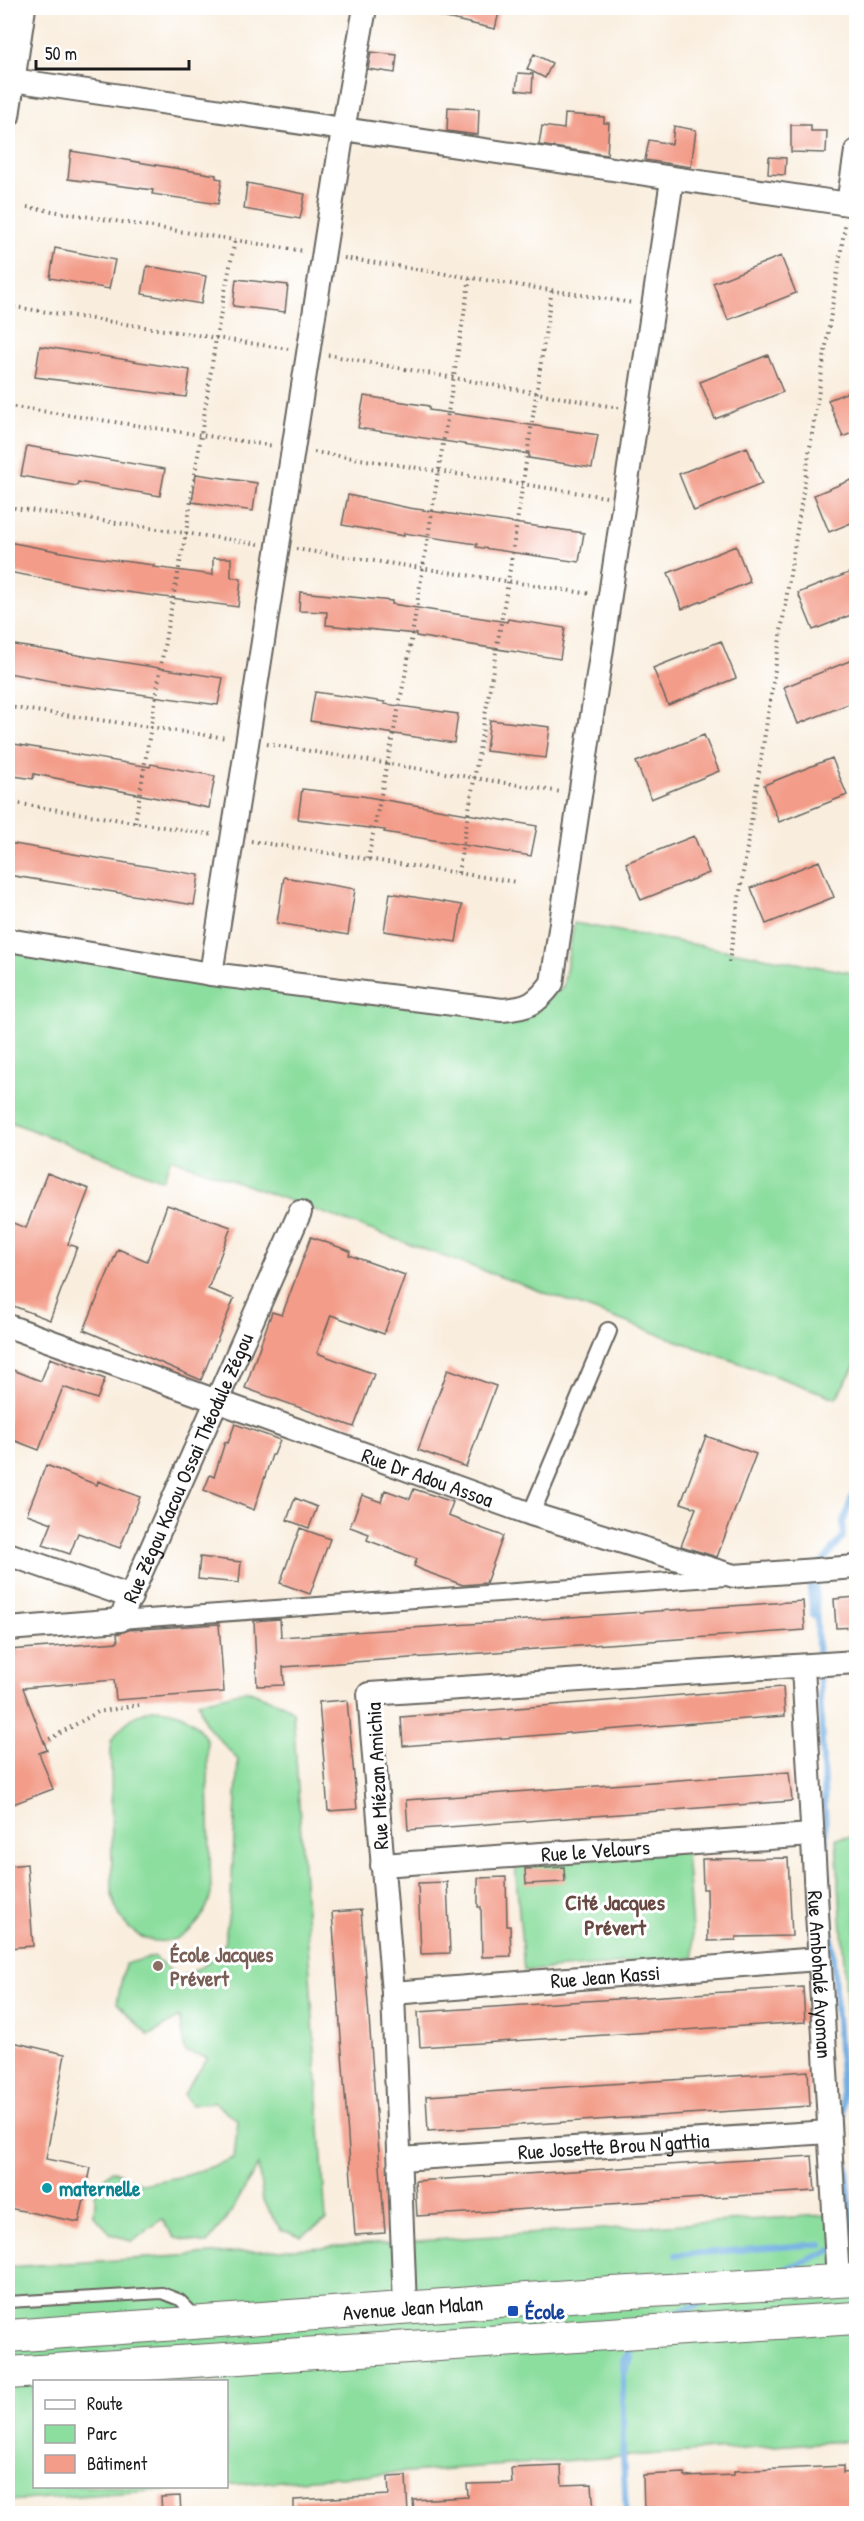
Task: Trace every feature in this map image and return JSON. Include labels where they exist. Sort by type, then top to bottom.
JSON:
[{"type":"main road","name":"Avenue Jean Malan","points":[[8,2336],[612,2293],[847,2281]]},
{"type":"main road","name":"Avenue Jean Malan","points":[[8,2373],[856,2318]]},
{"type":"street","points":[[8,116],[24,8]]},
{"type":"street","points":[[211,974],[343,130],[365,8]]},
{"type":"street","points":[[13,80],[672,180],[848,204],[856,151]]},
{"type":"street","points":[[8,940],[211,974],[502,1010],[524,1008],[539,999],[552,982],[672,180]]},
{"type":"street","name":"Rue Zégou Kacou Ossai Théodule Zégou","points":[[8,1629],[120,1620],[300,1212]]},
{"type":"street","name":"Rue Dr Adou Assoa","points":[[8,1326],[531,1514],[734,1576],[856,1567]]},
{"type":"street","points":[[531,1514],[608,1331]]},
{"type":"street","points":[[8,1554],[131,1597]]},
{"type":"street","points":[[120,1620],[734,1576]]},
{"type":"street","name":"Rue Miézan Amichia","points":[[405,2307],[393,1993],[369,1694],[856,1662]]},
{"type":"street","name":"Rue Ambohalé Ayoman","points":[[802,1667],[829,2132],[847,2281]]},
{"type":"street","name":"Rue le Velours","points":[[382,1865],[811,1835]]},
{"type":"street","name":"Rue Jean Kassi","points":[[393,1993],[818,1959]]},
{"type":"street","name":"Rue Josette Brou N'gattia","points":[[400,2159],[829,2132]]},
{"type":"lane","points":[[8,2302],[162,2293],[180,2300],[201,2321]]},
{"type":"path","points":[[729,962],[848,204]]},
{"type":"path","points":[[135,823],[186,533],[216,338],[235,240]]},
{"type":"path","points":[[368,859],[388,764],[470,277]]},
{"type":"path","points":[[458,873],[508,582],[552,290]]},
{"type":"path","points":[[8,507],[610,597]]},
{"type":"path","points":[[8,706],[248,741],[580,795]]},
{"type":"path","points":[[8,802],[516,882]]},
{"type":"path","points":[[44,1742],[98,1712],[139,1705]]},
{"type":"green space","points":[[574,923],[853,973],[856,955],[856,1364],[836,1398],[171,1158],[163,1180],[8,1121],[8,939],[519,1022],[563,987]]},
{"type":"green space","points":[[247,1690],[285,1705],[293,1712],[326,2221],[301,2236],[281,2230],[263,2201],[258,2165],[233,2209],[207,2244],[175,2238],[162,2219],[132,2242],[110,2233],[94,2215],[96,2187],[112,2170],[142,2184],[188,2175],[234,2158],[238,2120],[213,2102],[192,2105],[183,2094],[208,2058],[185,2052],[179,2017],[149,2036],[117,2003],[125,1964],[154,1956],[179,1978],[205,1965],[224,1945],[231,1898],[238,1760],[206,1725],[198,1702]]},
{"type":"green space","points":[[151,1709],[169,1710],[184,1715],[207,1740],[211,1894],[203,1915],[191,1929],[177,1938],[161,1941],[146,1939],[131,1930],[120,1915],[112,1895],[111,1741],[128,1721]]},
{"type":"green space","points":[[856,1837],[856,2135],[855,2135],[836,1838]]},
{"type":"green space","points":[[686,1851],[694,1958],[524,1971],[515,1864]]},
{"type":"green space","points":[[856,2213],[856,2440],[228,2485],[228,2380],[33,2380],[33,2488],[192,2488],[8,2501],[8,2267]]},
{"type":"building","points":[[430,8],[500,8],[495,29],[429,14]]},
{"type":"building","points":[[371,52],[397,55],[395,73],[368,69]]},
{"type":"building","points":[[534,54],[552,63],[545,78],[527,69]]},
{"type":"building","points":[[518,73],[533,74],[532,92],[516,90]]},
{"type":"building","points":[[448,107],[479,109],[478,135],[447,131]]},
{"type":"building","points":[[565,114],[604,117],[604,123],[609,123],[607,155],[539,145],[542,126],[564,129]]},
{"type":"building","points":[[791,125],[811,125],[811,131],[827,131],[826,153],[791,152]]},
{"type":"building","points":[[674,126],[696,130],[691,167],[645,160],[649,140],[672,144]]},
{"type":"building","points":[[71,151],[216,175],[216,178],[222,179],[218,204],[152,194],[153,190],[68,179]]},
{"type":"building","points":[[769,157],[786,158],[785,175],[768,174]]},
{"type":"building","points":[[247,183],[305,194],[300,219],[244,209]]},
{"type":"building","points":[[55,248],[115,260],[109,289],[50,278]]},
{"type":"building","points":[[781,256],[796,293],[728,320],[713,283]]},
{"type":"building","points":[[147,266],[206,276],[201,304],[142,294]]},
{"type":"building","points":[[236,279],[288,285],[285,312],[233,306]]},
{"type":"building","points":[[40,346],[190,370],[186,397],[35,377]]},
{"type":"building","points":[[768,355],[783,392],[715,419],[700,382]]},
{"type":"building","points":[[856,389],[856,431],[843,437],[828,400]]},
{"type":"building","points":[[364,396],[429,406],[429,410],[598,435],[592,468],[529,458],[529,454],[358,428]]},
{"type":"building","points":[[27,446],[165,469],[160,496],[78,482],[77,486],[21,476]]},
{"type":"building","points":[[747,447],[762,484],[694,511],[679,474]]},
{"type":"building","points":[[196,474],[257,483],[253,511],[192,502]]},
{"type":"building","points":[[856,478],[856,521],[829,532],[814,495]]},
{"type":"building","points":[[348,495],[409,508],[584,533],[579,562],[476,547],[477,544],[404,533],[404,536],[342,525]]},
{"type":"building","points":[[8,542],[83,556],[213,575],[213,558],[231,558],[231,577],[241,579],[238,607],[89,587],[8,572]]},
{"type":"building","points":[[736,546],[750,582],[682,609],[668,573]]},
{"type":"building","points":[[856,570],[856,613],[813,630],[798,593]]},
{"type":"building","points":[[300,592],[392,601],[392,604],[507,622],[508,619],[565,628],[560,659],[416,636],[416,634],[326,625],[327,612],[299,611]]},
{"type":"building","points":[[721,641],[736,678],[668,705],[653,668]]},
{"type":"building","points":[[8,644],[223,678],[218,705],[73,685],[8,673]]},
{"type":"building","points":[[852,660],[856,671],[856,701],[798,724],[784,687]]},
{"type":"building","points":[[315,692],[458,714],[454,743],[310,721]]},
{"type":"building","points":[[490,720],[550,727],[546,758],[486,751]]},
{"type":"building","points":[[704,735],[719,771],[651,799],[636,762]]},
{"type":"building","points":[[8,743],[215,776],[209,808],[34,774],[33,779],[8,775]]},
{"type":"building","points":[[832,758],[847,795],[779,822],[764,785]]},
{"type":"building","points":[[302,789],[362,796],[537,826],[531,856],[384,832],[385,830],[298,819]]},
{"type":"building","points":[[694,836],[709,873],[641,900],[626,863]]},
{"type":"building","points":[[8,843],[199,875],[194,905],[8,875]]},
{"type":"building","points":[[819,861],[834,897],[766,924],[751,888]]},
{"type":"building","points":[[284,877],[355,889],[348,935],[277,923]]},
{"type":"building","points":[[390,893],[462,905],[456,942],[384,931]]},
{"type":"building","points":[[47,1173],[89,1189],[68,1244],[77,1247],[50,1320],[8,1304],[8,1221],[26,1228]]},
{"type":"building","points":[[167,1205],[231,1227],[208,1289],[234,1299],[201,1380],[84,1330],[118,1249],[147,1261]]},
{"type":"building","points":[[311,1237],[350,1251],[349,1255],[405,1275],[384,1334],[331,1315],[317,1353],[374,1374],[354,1427],[245,1388],[272,1312],[282,1315]]},
{"type":"building","points":[[50,1358],[105,1379],[97,1399],[63,1387],[39,1450],[8,1438],[8,1368],[41,1381]]},
{"type":"building","points":[[448,1369],[496,1386],[466,1467],[418,1450]]},
{"type":"building","points":[[235,1424],[280,1440],[272,1455],[254,1510],[204,1490],[210,1475],[214,1477],[225,1442],[228,1443]]},
{"type":"building","points":[[706,1436],[756,1454],[717,1557],[681,1546],[696,1508],[681,1503]]},
{"type":"building","points":[[46,1465],[97,1485],[98,1481],[140,1497],[120,1548],[78,1533],[70,1554],[43,1545],[52,1523],[27,1514]]},
{"type":"building","points":[[414,1489],[453,1502],[448,1516],[503,1536],[486,1583],[463,1585],[424,1571],[414,1566],[417,1559],[367,1540],[369,1534],[350,1527],[362,1495],[381,1502],[385,1490],[410,1499]]},
{"type":"building","points":[[295,1498],[317,1507],[309,1528],[287,1520]]},
{"type":"building","points":[[300,1528],[330,1539],[310,1594],[280,1583]]},
{"type":"building","points":[[200,1557],[241,1562],[239,1583],[198,1579]]},
{"type":"building","points":[[856,1597],[856,1627],[836,1628],[834,1599]]},
{"type":"building","points":[[803,1601],[805,1630],[283,1667],[284,1685],[257,1686],[254,1621],[280,1619],[281,1637]]},
{"type":"building","points":[[219,1624],[224,1692],[116,1700],[114,1680],[23,1688],[47,1750],[39,1753],[53,1789],[8,1806],[8,1650],[118,1642],[117,1634],[129,1630]]},
{"type":"building","points":[[783,1687],[785,1716],[403,1746],[401,1717]]},
{"type":"building","points":[[347,1700],[357,1809],[328,1811],[319,1702]]},
{"type":"building","points":[[789,1772],[792,1801],[408,1830],[406,1800]]},
{"type":"building","points":[[788,1858],[792,1936],[736,1937],[736,1940],[708,1941],[707,1889],[703,1889],[702,1859]]},
{"type":"building","points":[[27,1864],[33,1946],[8,1948],[8,1866]]},
{"type":"building","points":[[564,1867],[565,1882],[526,1884],[525,1869]]},
{"type":"building","points":[[506,1877],[507,1926],[510,1926],[511,1956],[482,1957],[478,1878]]},
{"type":"building","points":[[447,1882],[450,1953],[421,1954],[418,1883]]},
{"type":"building","points":[[361,1910],[385,2233],[355,2235],[332,1912]]},
{"type":"building","points":[[803,1987],[805,2022],[420,2047],[418,2012]]},
{"type":"building","points":[[8,2041],[65,2054],[46,2159],[91,2168],[79,2222],[8,2208]]},
{"type":"building","points":[[808,2071],[810,2106],[428,2131],[426,2096]]},
{"type":"building","points":[[812,2156],[815,2191],[417,2216],[415,2181]]},
{"type":"building","points":[[561,2466],[562,2485],[592,2484],[594,2514],[414,2514],[413,2500],[468,2497],[467,2484],[512,2483],[511,2468]]},
{"type":"building","points":[[843,2466],[843,2473],[856,2472],[856,2513],[644,2514],[643,2475],[685,2473],[685,2477],[734,2475],[734,2471]]},
{"type":"building","points":[[406,2476],[408,2514],[294,2514],[294,2500],[389,2495],[388,2477]]},
{"type":"building","points":[[180,2496],[181,2514],[162,2514],[161,2497]]},
{"type":"waterway","points":[[821,1564],[843,1537],[843,1523],[856,1485]]},
{"type":"waterway","points":[[815,1575],[828,1883],[852,2242],[842,2246]]},
{"type":"waterway","points":[[809,1581],[813,1616]]},
{"type":"waterway","points":[[675,2255],[822,2244]]},
{"type":"waterway","points":[[783,2270],[832,2250]]},
{"type":"waterway","points":[[669,2316],[704,2302]]},
{"type":"waterway","points":[[626,2514],[623,2455],[623,2361],[637,2342]]},
{"type":"waterway","points":[[624,2374],[632,2358]]},
{"type":"place","name":"École Jacques Prévert","points":[[158,1966]]},
{"type":"place","name":"maternelle","points":[[47,2188]]},
{"type":"place","name":"École","points":[[513,2311]]},
{"type":"district","name":"Cité Jacques Prévert","points":[[615,1914]]}]
